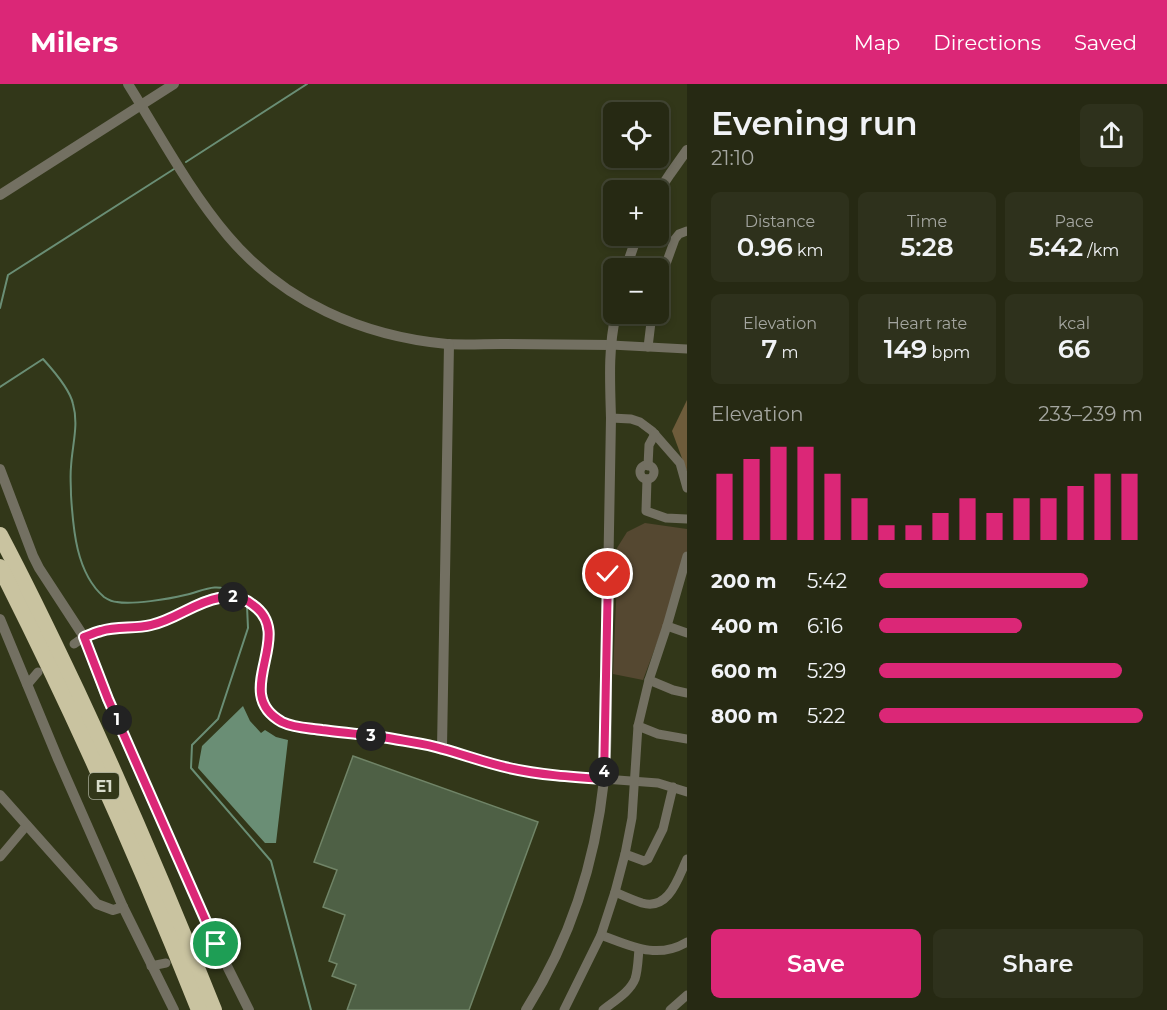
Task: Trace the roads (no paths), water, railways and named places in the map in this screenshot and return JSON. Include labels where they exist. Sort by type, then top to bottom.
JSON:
[{"type":"highway","name":"E1","points":[[0,535],[94,728],[179,921],[214,1010]]},
{"type":"highway","name":"E1","points":[[0,567],[40,645],[112,803],[199,1010]]},
{"type":"street","points":[[128,84],[192,187],[236,244],[276,280],[331,315],[358,326],[400,337],[449,344],[611,345],[687,349]]},
{"type":"street","points":[[0,195],[174,84]]},
{"type":"street","points":[[666,180],[687,150]]},
{"type":"street","points":[[668,258],[675,238],[687,231]]},
{"type":"street","points":[[526,1010],[545,980],[578,906],[591,858],[604,779],[611,418],[610,359],[614,324]]},
{"type":"street","points":[[648,347],[651,324]]},
{"type":"street","points":[[442,748],[449,344]]},
{"type":"street","points":[[611,418],[632,419],[640,422],[655,434],[680,463],[687,488]]},
{"type":"street","points":[[655,434],[649,445],[648,466],[654,474],[647,479],[646,511],[666,518],[687,519]]},
{"type":"street","points":[[0,469],[36,562],[84,637],[117,721],[216,944],[249,1010]]},
{"type":"street","points":[[564,1010],[601,935],[615,892],[632,818],[638,726],[649,680],[684,583],[687,556]]},
{"type":"street","points":[[74,644],[102,630],[152,625],[208,600],[238,597],[246,599],[260,610],[268,628],[268,648],[260,680],[260,691],[268,710],[282,722],[298,727],[396,739],[442,748],[508,768],[556,776],[658,783],[687,792]]},
{"type":"street","points":[[0,619],[123,907],[174,1010]]},
{"type":"street","points":[[668,626],[687,633]]},
{"type":"street","points":[[27,685],[38,672]]},
{"type":"street","points":[[649,680],[687,693]]},
{"type":"street","points":[[638,726],[658,735],[687,739]]},
{"type":"street","points":[[625,854],[644,861],[648,859],[663,829],[673,787]]},
{"type":"street","points":[[0,795],[97,904],[113,910],[123,907]]},
{"type":"street","points":[[0,856],[27,825]]},
{"type":"street","points":[[615,892],[643,903],[658,903],[665,899],[673,889],[684,872],[687,859]]},
{"type":"street","points":[[601,935],[649,951],[669,950],[687,942]]},
{"type":"street","points":[[603,1010],[634,981],[639,949]]},
{"type":"street","points":[[152,966],[166,963]]},
{"type":"street","points":[[670,1010],[687,995]]},
{"type":"waterway","points":[[186,162],[307,84]]},
{"type":"waterway","points":[[0,308],[8,275],[174,169]]},
{"type":"waterway","points":[[0,387],[43,359],[61,380],[71,398],[75,412],[71,477],[75,535],[87,576],[104,597],[115,602],[132,603],[170,598],[209,588],[227,589],[233,592]]},
{"type":"waterway","points":[[247,606],[248,628],[218,719],[192,745],[191,768],[271,861],[311,1010]]},
{"type":"tunnel","points":[[188,954],[216,944]]}]
